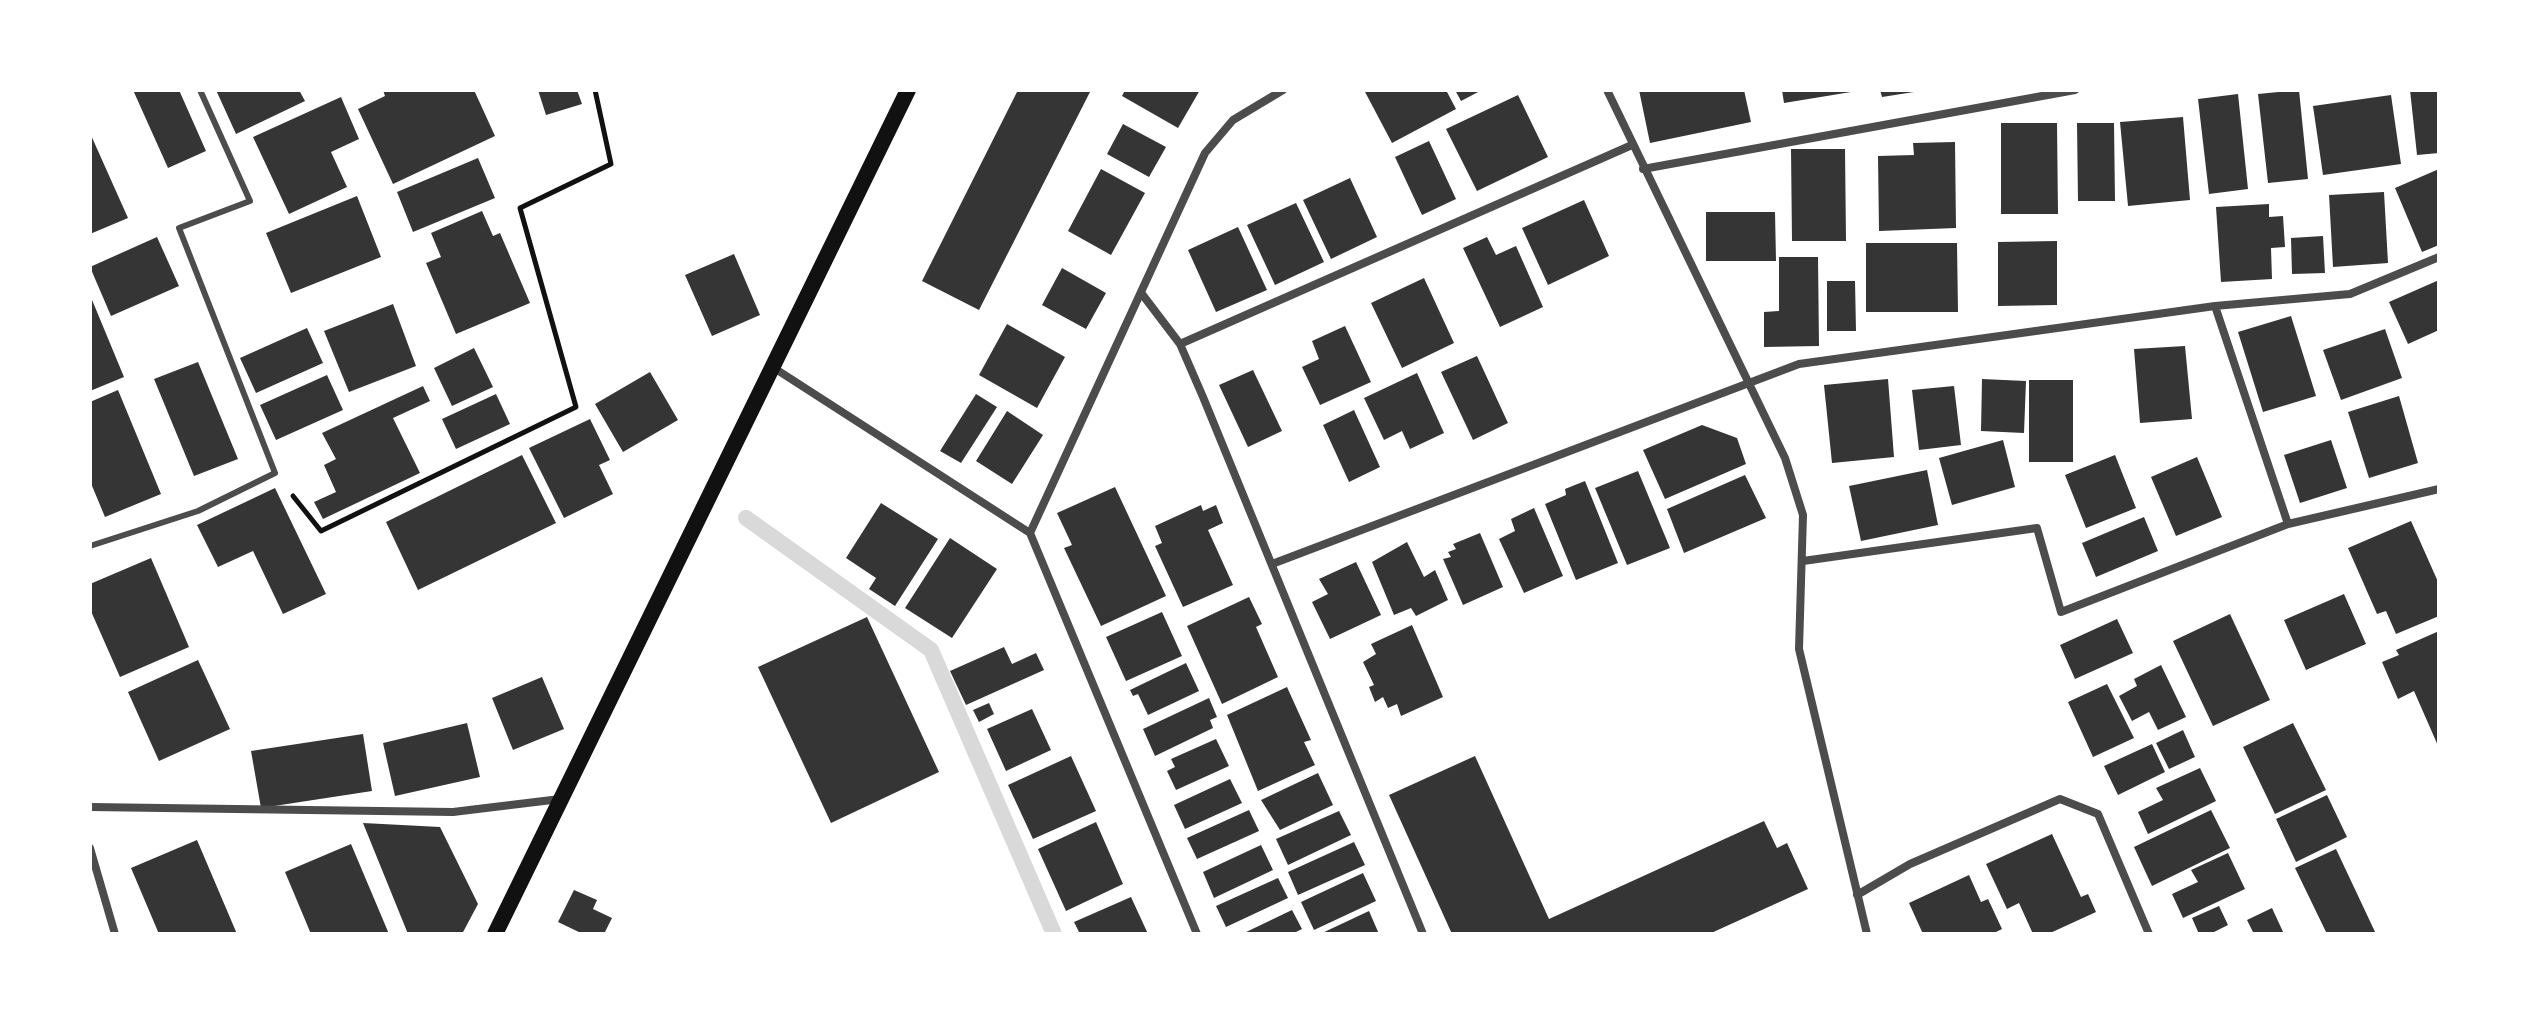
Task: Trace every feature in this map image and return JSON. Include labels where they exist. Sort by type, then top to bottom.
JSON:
[{"type":"main road","points":[[495,934],[908,90]]},
{"type":"street","points":[[1030,533],[1205,153],[1233,120],[1283,90]]},
{"type":"street","points":[[1607,90],[1785,458],[1803,515],[1799,649],[1867,934]]},
{"type":"street","points":[[1643,169],[2075,90]]},
{"type":"street","points":[[1180,344],[1632,145]]},
{"type":"street","points":[[1272,564],[1799,364],[2215,306],[2350,294],[2439,257]]},
{"type":"street","points":[[1142,294],[1180,344],[1423,934]]},
{"type":"street","points":[[2215,306],[2288,524]]},
{"type":"street","points":[[774,368],[1030,533],[1197,934]]},
{"type":"street","points":[[1803,561],[2037,528],[2061,612],[2288,524],[2439,489]]},
{"type":"street","points":[[90,807],[453,812],[560,799]]},
{"type":"street","points":[[1857,895],[1910,864],[2060,799],[2098,814],[2149,934]]},
{"type":"street","points":[[90,848],[94,882],[115,934]]},
{"type":"lane","points":[[90,546],[198,511],[275,473],[179,228],[250,201],[200,90]]},
{"type":"path","points":[[275,473],[321,531],[576,407],[520,208],[611,164],[595,90]]},
{"type":"building","points":[[133,90],[179,90],[206,151],[168,168]]},
{"type":"building","points":[[216,90],[299,90],[305,101],[236,134]]},
{"type":"building","points":[[383,90],[474,90],[495,136],[393,184],[358,109],[385,96]]},
{"type":"building","points":[[538,90],[577,90],[582,104],[546,115]]},
{"type":"building","points":[[1018,90],[1091,90],[979,310],[922,281]]},
{"type":"building","points":[[1125,90],[1200,90],[1178,128],[1122,96]]},
{"type":"building","points":[[1364,90],[1446,90],[1456,109],[1392,143]]},
{"type":"building","points":[[1455,90],[1482,90],[1461,101]]},
{"type":"building","points":[[1639,90],[1744,90],[1751,122],[1650,143]]},
{"type":"building","points":[[1782,90],[1851,90],[1851,92],[1784,103]]},
{"type":"building","points":[[1880,90],[1914,90],[1914,92],[1882,97]]},
{"type":"building","points":[[2299,90],[2308,179],[2268,183],[2258,94]]},
{"type":"building","points":[[2410,90],[2439,90],[2439,153],[2417,155]]},
{"type":"building","points":[[2238,94],[2248,189],[2209,194],[2198,99]]},
{"type":"building","points":[[1518,95],[1548,157],[1477,191],[1446,129]]},
{"type":"building","points":[[2391,95],[2401,164],[2323,175],[2313,106]]},
{"type":"building","points":[[341,97],[359,139],[331,152],[347,187],[289,214],[253,137]]},
{"type":"building","points":[[2183,117],[2190,200],[2128,206],[2120,122]]},
{"type":"building","points":[[2001,123],[2057,123],[2058,214],[2001,214]]},
{"type":"building","points":[[2077,123],[2114,123],[2115,201],[2078,201]]},
{"type":"building","points":[[1123,124],[1166,147],[1149,177],[1107,154]]},
{"type":"building","points":[[90,133],[128,218],[90,234]]},
{"type":"building","points":[[1429,141],[1456,199],[1422,215],[1395,157]]},
{"type":"building","points":[[1955,142],[1956,228],[1879,231],[1878,156],[1914,155],[1913,143]]},
{"type":"building","points":[[1791,149],[1845,149],[1846,241],[1792,241]]},
{"type":"building","points":[[478,158],[495,198],[413,232],[397,192]]},
{"type":"building","points":[[1101,169],[1145,193],[1111,255],[1068,231]]},
{"type":"building","points":[[2439,169],[2439,245],[2422,252],[2395,188]]},
{"type":"building","points":[[1350,178],[1377,237],[1331,259],[1303,200]]},
{"type":"building","points":[[2384,192],[2388,263],[2333,267],[2329,195]]},
{"type":"building","points":[[357,196],[381,257],[291,293],[266,233]]},
{"type":"building","points":[[1584,200],[1609,256],[1548,285],[1522,228]]},
{"type":"building","points":[[1296,203],[1324,262],[1275,285],[1247,225]]},
{"type":"building","points":[[2269,204],[2269,217],[2283,216],[2285,247],[2271,248],[2272,279],[2221,282],[2216,207]]},
{"type":"building","points":[[482,211],[493,236],[500,233],[530,303],[456,334],[426,263],[441,257],[431,233]]},
{"type":"building","points":[[1706,212],[1775,212],[1776,261],[1706,261]]},
{"type":"building","points":[[1238,227],[1267,290],[1216,312],[1188,250]]},
{"type":"building","points":[[2323,236],[2325,273],[2292,274],[2291,238]]},
{"type":"building","points":[[157,237],[179,286],[111,316],[90,267]]},
{"type":"building","points":[[1487,237],[1496,255],[1516,246],[1543,307],[1500,327],[1463,248]]},
{"type":"building","points":[[2057,241],[2057,305],[1998,306],[1998,242]]},
{"type":"building","points":[[1866,243],[1957,243],[1958,312],[1866,312]]},
{"type":"building","points":[[734,254],[760,315],[712,336],[685,275]]},
{"type":"building","points":[[1779,257],[1818,257],[1819,346],[1764,347],[1764,312],[1779,311]]},
{"type":"building","points":[[1062,268],[1106,293],[1086,329],[1042,305]]},
{"type":"building","points":[[1424,278],[1454,343],[1402,368],[1371,303]]},
{"type":"building","points":[[2439,280],[2439,330],[2408,344],[2389,302]]},
{"type":"building","points":[[1827,281],[1855,281],[1856,331],[1827,331]]},
{"type":"building","points":[[90,295],[124,377],[90,391]]},
{"type":"building","points":[[393,304],[416,366],[349,392],[324,331]]},
{"type":"building","points":[[2291,316],[2316,396],[2263,412],[2238,332]]},
{"type":"building","points":[[1007,324],[1065,357],[1037,408],[979,375]]},
{"type":"building","points":[[1345,326],[1371,382],[1320,405],[1302,367],[1319,359],[1312,341]]},
{"type":"building","points":[[307,328],[323,363],[256,393],[240,358]]},
{"type":"building","points":[[2385,329],[2402,378],[2341,400],[2323,350]]},
{"type":"building","points":[[2185,346],[2192,419],[2140,423],[2134,349]]},
{"type":"building","points":[[474,348],[493,387],[452,406],[434,368]]},
{"type":"building","points":[[1477,356],[1508,423],[1473,440],[1441,372]]},
{"type":"building","points":[[198,362],[238,459],[194,476],[154,379]]},
{"type":"building","points":[[1253,370],[1282,431],[1248,447],[1219,385]]},
{"type":"building","points":[[650,372],[678,420],[623,452],[595,404]]},
{"type":"building","points":[[1417,373],[1444,433],[1410,449],[1402,431],[1384,440],[1364,398]]},
{"type":"building","points":[[327,375],[343,410],[276,440],[260,405]]},
{"type":"building","points":[[1888,379],[1894,457],[1832,463],[1824,385]]},
{"type":"building","points":[[1982,379],[2026,381],[2024,433],[1981,431]]},
{"type":"building","points":[[2029,380],[2073,380],[2073,462],[2029,462]]},
{"type":"building","points":[[423,386],[430,401],[393,418],[420,473],[323,519],[314,502],[336,492],[324,465],[336,459],[322,433]]},
{"type":"building","points":[[1954,386],[1961,445],[1919,450],[1912,390]]},
{"type":"building","points":[[118,390],[161,494],[105,517],[90,481],[90,402]]},
{"type":"building","points":[[496,394],[510,424],[456,449],[442,419]]},
{"type":"building","points":[[976,394],[997,407],[961,463],[940,451]]},
{"type":"building","points":[[2399,396],[2418,463],[2369,478],[2348,412]]},
{"type":"building","points":[[1354,410],[1380,467],[1349,482],[1323,425]]},
{"type":"building","points":[[1007,411],[1043,435],[1012,484],[976,461]]},
{"type":"building","points":[[590,419],[610,460],[599,465],[613,494],[564,518],[529,448]]},
{"type":"building","points":[[1702,425],[1737,438],[1746,464],[1665,499],[1643,450]]},
{"type":"building","points":[[2003,440],[2015,487],[1952,505],[1939,458]]},
{"type":"building","points":[[2331,440],[2347,488],[2300,503],[2284,455]]},
{"type":"building","points":[[522,455],[556,523],[418,590],[386,522]]},
{"type":"building","points":[[2115,455],[2136,508],[2086,528],[2065,475]]},
{"type":"building","points":[[2197,457],[2222,517],[2176,536],[2151,477]]},
{"type":"building","points":[[1927,470],[1938,525],[1861,541],[1849,486]]},
{"type":"building","points":[[1638,471],[1670,548],[1627,565],[1595,488]]},
{"type":"building","points":[[1745,475],[1766,518],[1684,553],[1667,509]]},
{"type":"building","points":[[1585,481],[1618,563],[1576,580],[1545,504],[1566,495],[1565,489]]},
{"type":"building","points":[[1115,487],[1166,596],[1101,626],[1064,548],[1072,545],[1057,513]]},
{"type":"building","points":[[275,488],[326,594],[283,614],[253,551],[218,567],[197,525]]},
{"type":"building","points":[[881,503],[938,539],[895,606],[869,589],[876,578],[846,558]]},
{"type":"building","points":[[1201,505],[1203,511],[1216,505],[1223,523],[1208,530],[1233,585],[1183,607],[1155,546],[1162,543],[1155,526]]},
{"type":"building","points":[[1534,508],[1563,576],[1524,593],[1499,539],[1515,531],[1511,519]]},
{"type":"building","points":[[2144,517],[2158,551],[2096,577],[2082,543]]},
{"type":"building","points":[[2411,521],[2439,584],[2439,616],[2396,634],[2386,611],[2377,614],[2348,548]]},
{"type":"building","points":[[1480,533],[1503,587],[1463,605],[1443,559],[1451,557],[1448,552],[1456,549],[1453,544]]},
{"type":"building","points":[[950,538],[997,569],[952,638],[905,608]]},
{"type":"building","points":[[1407,542],[1424,577],[1435,570],[1448,600],[1416,616],[1411,608],[1394,615],[1372,562]]},
{"type":"building","points":[[151,558],[189,647],[120,677],[90,609],[90,584]]},
{"type":"building","points":[[1356,562],[1381,615],[1330,639],[1312,602],[1328,594],[1319,579]]},
{"type":"building","points":[[2344,594],[2366,644],[2306,670],[2284,620]]},
{"type":"building","points":[[1249,597],[1262,624],[1256,627],[1278,677],[1222,704],[1187,626]]},
{"type":"building","points":[[1162,612],[1182,656],[1126,681],[1106,637]]},
{"type":"building","points":[[2230,614],[2270,700],[2213,726],[2173,641]]},
{"type":"building","points":[[867,617],[939,772],[831,823],[758,667]]},
{"type":"building","points":[[2117,619],[2133,653],[2075,679],[2060,645]]},
{"type":"building","points":[[1412,625],[1443,697],[1401,716],[1397,704],[1388,708],[1383,697],[1375,702],[1369,687],[1374,685],[1363,662],[1376,654],[1371,644]]},
{"type":"building","points":[[2439,631],[2439,748],[2414,691],[2398,699],[2382,662],[2399,655],[2396,650]]},
{"type":"building","points":[[1004,647],[1012,664],[1036,653],[1044,670],[966,705],[950,671]]},
{"type":"building","points":[[198,660],[230,729],[159,761],[128,692]]},
{"type":"building","points":[[1186,663],[1199,691],[1148,715],[1138,694],[1133,696],[1130,690]]},
{"type":"building","points":[[2161,665],[2186,717],[2158,730],[2149,712],[2132,721],[2119,696],[2137,686],[2134,679]]},
{"type":"building","points":[[542,677],[564,729],[513,750],[492,698]]},
{"type":"building","points":[[2107,684],[2134,738],[2093,757],[2068,702]]},
{"type":"building","points":[[1287,687],[1311,740],[1304,742],[1315,765],[1258,791],[1227,715]]},
{"type":"building","points":[[1209,698],[1217,717],[1210,720],[1213,728],[1155,756],[1143,729]]},
{"type":"building","points":[[989,703],[994,714],[979,722],[973,710]]},
{"type":"building","points":[[1032,709],[1051,750],[1006,771],[987,729]]},
{"type":"building","points":[[467,723],[480,777],[395,796],[383,743]]},
{"type":"building","points":[[2293,723],[2326,790],[2275,814],[2243,747]]},
{"type":"building","points":[[2183,730],[2195,757],[2169,769],[2156,743]]},
{"type":"building","points":[[363,734],[372,791],[261,808],[251,751]]},
{"type":"building","points":[[1216,739],[1229,766],[1176,790],[1167,771],[1175,767],[1171,759]]},
{"type":"building","points":[[2152,744],[2165,772],[2118,795],[2104,766]]},
{"type":"building","points":[[1071,756],[1096,811],[1033,839],[1008,785]]},
{"type":"building","points":[[1475,756],[1549,919],[1764,821],[1777,848],[1787,843],[1808,889],[1709,934],[1452,934],[1389,795]]},
{"type":"building","points":[[2200,768],[2216,801],[2148,834],[2138,812],[2163,800],[2156,788]]},
{"type":"building","points":[[1318,773],[1333,805],[1280,830],[1261,800]]},
{"type":"building","points":[[1230,779],[1242,803],[1185,829],[1174,805]]},
{"type":"building","points":[[2327,795],[2347,837],[2296,862],[2276,819]]},
{"type":"building","points":[[1249,810],[1259,831],[1197,859],[1187,838]]},
{"type":"building","points":[[2211,810],[2230,848],[2152,886],[2134,847]]},
{"type":"building","points":[[1339,811],[1351,835],[1288,865],[1276,839]]},
{"type":"building","points":[[1096,822],[1123,884],[1066,911],[1038,849]]},
{"type":"building","points":[[363,823],[440,827],[478,904],[462,934],[408,934]]},
{"type":"building","points":[[2052,834],[2081,897],[2088,894],[2096,912],[2048,934],[2033,934],[2019,903],[2007,909],[1986,864]]},
{"type":"building","points":[[197,840],[237,934],[159,934],[131,868]]},
{"type":"building","points":[[1354,842],[1365,865],[1298,895],[1288,872]]},
{"type":"building","points":[[351,844],[389,934],[311,934],[285,872]]},
{"type":"building","points":[[1261,845],[1273,870],[1214,898],[1203,872]]},
{"type":"building","points":[[2336,849],[2376,934],[2327,934],[2295,868]]},
{"type":"building","points":[[2228,853],[2245,889],[2183,918],[2172,894],[2198,882],[2191,870]]},
{"type":"building","points":[[1363,873],[1376,901],[1314,930],[1301,902]]},
{"type":"building","points":[[1969,875],[1981,902],[1988,899],[2002,929],[1992,934],[1923,934],[1909,903]]},
{"type":"building","points":[[1278,878],[1288,898],[1226,927],[1216,906]]},
{"type":"building","points":[[574,890],[597,900],[593,909],[612,918],[604,934],[583,934],[558,922]]},
{"type":"building","points":[[1131,897],[1148,934],[1080,934],[1074,922]]},
{"type":"building","points":[[2219,906],[2228,925],[2210,934],[2199,934],[2192,918]]},
{"type":"building","points":[[2272,908],[2284,934],[2254,934],[2247,920]]},
{"type":"building","points":[[1292,910],[1302,929],[1292,934],[1242,934]]},
{"type":"building","points":[[1369,911],[1379,934],[1320,934]]},
{"type":"waterway","points":[[746,518],[931,650],[1054,934]]}]
